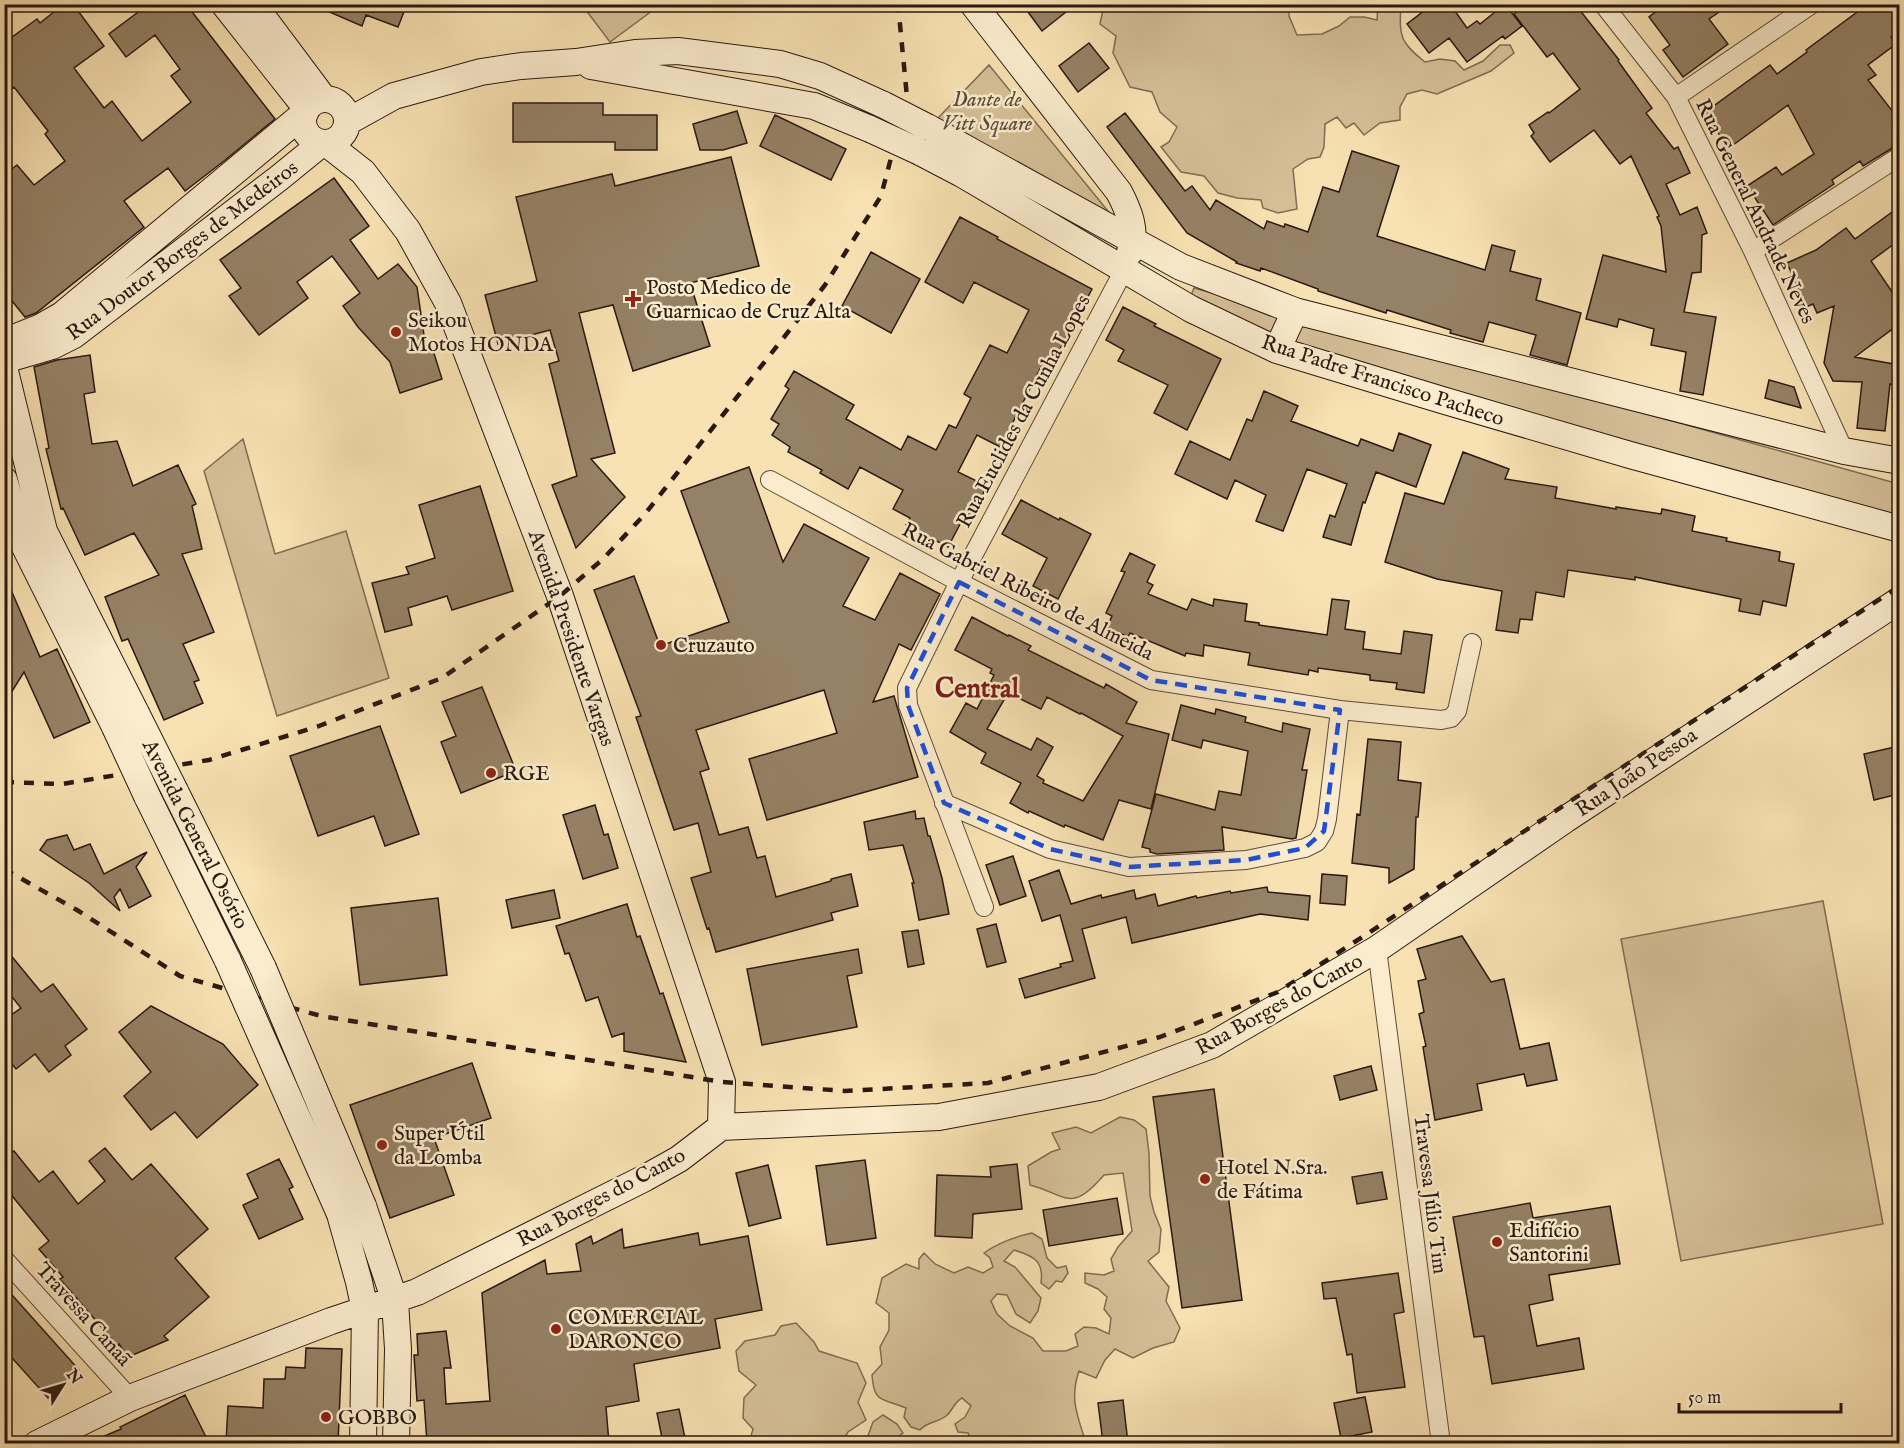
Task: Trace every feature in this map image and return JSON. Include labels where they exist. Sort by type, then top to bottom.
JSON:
[{"type":"main road","name":"Avenida Presidente Vargas","points":[[224,4],[326,120]]},
{"type":"main road","name":"Avenida Presidente Vargas","points":[[253,4],[326,120],[408,231],[448,303],[560,596],[722,1082],[721,1127]]},
{"type":"main road","points":[[973,4],[1119,192],[1130,211],[1133,242],[1124,270]]},
{"type":"main road","name":"Rua Doutor Borges de Medeiros","points":[[4,342],[58,332],[326,120],[394,96],[481,72],[635,53],[678,51],[780,64],[820,76],[884,105]]},
{"type":"main road","name":"Rua Doutor Borges de Medeiros","points":[[576,62],[636,75],[814,106],[870,129]]},
{"type":"main road","points":[[814,106],[820,76]]},
{"type":"main road","name":"Rua Padre Francisco Pacheco","points":[[884,105],[1181,267],[1295,311],[1844,451],[1899,460]]},
{"type":"main road","name":"Rua Doutor Borges de Medeiros","points":[[4,360],[58,332],[251,199],[326,120]]},
{"type":"main road","name":"Rua Padre Francisco Pacheco","points":[[870,129],[972,180],[1191,309],[1277,350],[1619,452],[1899,529]]},
{"type":"main road","points":[[1277,350],[1295,311]]},
{"type":"main road","name":"Avenida General Osório","points":[[4,367],[44,531],[75,621]]},
{"type":"main road","name":"Avenida General Osório","points":[[4,480],[23,543],[75,621],[125,720],[175,791],[263,968],[351,1210],[364,1310],[363,1443]]},
{"type":"main road","name":"Rua João Pessoa","points":[[1377,950],[1576,812],[1899,600]]},
{"type":"main road","name":"Avenida General Osório","points":[[125,720],[147,796],[395,1301],[398,1349],[396,1443]]},
{"type":"main road","name":"Rua Borges do Canto","points":[[37,1443],[130,1398],[320,1325],[417,1292],[645,1178],[679,1159],[721,1127],[939,1117],[1099,1087],[1212,1045],[1377,950]]},
{"type":"street","name":"Rua General Andrade Neves","points":[[1603,4],[1676,97],[1753,251],[1844,451]]},
{"type":"street","points":[[1676,97],[1812,4]]},
{"type":"street","points":[[1753,251],[1899,156]]},
{"type":"street","name":"Rua Euclides da Cunha Lopes","points":[[984,906],[908,705],[907,688],[959,582],[1124,270]]},
{"type":"street","name":"Rua Gabriel Ribeiro de Almeida","points":[[770,480],[959,582],[1151,680],[1340,710],[1441,720],[1450,718],[1457,711],[1472,643]]},
{"type":"street","points":[[944,803],[1050,849],[1129,867],[1246,860],[1305,848],[1317,842],[1324,831],[1340,710]]},
{"type":"street","name":"Travessa Júlio Tim","points":[[1377,950],[1441,1443]]},
{"type":"street","name":"Travessa Canaã","points":[[4,1259],[130,1398]]},
{"type":"highlighted area","points":[[959,582],[1151,680],[1340,710],[1324,831],[1305,848],[1246,860],[1129,867],[1050,849],[944,803],[908,705],[907,688]]},
{"type":"green space","points":[[582,5],[660,5],[610,42]]},
{"type":"green space","points":[[1104,5],[1289,5],[1289,16],[1297,35],[1322,34],[1339,26],[1350,17],[1377,20],[1378,5],[1401,5],[1400,25],[1403,38],[1410,49],[1425,62],[1440,59],[1455,61],[1464,70],[1483,61],[1500,45],[1510,45],[1514,53],[1491,71],[1437,94],[1422,90],[1407,94],[1400,107],[1400,120],[1380,123],[1364,135],[1354,123],[1346,128],[1337,117],[1325,124],[1324,147],[1320,157],[1308,159],[1293,169],[1297,209],[1278,213],[1263,208],[1261,200],[1237,198],[1218,193],[1204,176],[1181,172],[1161,147],[1169,142],[1177,127],[1160,112],[1152,92],[1130,87],[1113,53],[1116,36],[1100,24]]},
{"type":"green space","name":"Dante de Vitt Square","points":[[989,65],[1116,221],[938,118]]},
{"type":"green space","points":[[1194,288],[1899,484],[1899,522],[1267,340],[1188,303]]},
{"type":"green space","points":[[243,439],[275,554],[346,531],[389,678],[277,716],[204,471]]},
{"type":"green space","points":[[1823,901],[1883,1224],[1681,1261],[1621,939]]},
{"type":"green space","points":[[1120,1117],[1134,1120],[1146,1129],[1150,1196],[1161,1229],[1159,1252],[1148,1261],[1169,1287],[1166,1301],[1180,1328],[1174,1342],[1153,1348],[1133,1358],[1115,1349],[1105,1360],[1096,1378],[1079,1371],[1075,1399],[1086,1443],[963,1443],[971,1441],[968,1433],[958,1432],[955,1424],[965,1417],[971,1406],[962,1398],[943,1418],[920,1430],[911,1427],[904,1417],[906,1408],[881,1399],[877,1396],[873,1384],[872,1375],[882,1364],[880,1347],[889,1330],[889,1313],[876,1303],[882,1278],[906,1264],[919,1269],[919,1259],[924,1253],[935,1264],[954,1273],[968,1267],[983,1273],[993,1267],[990,1258],[984,1253],[1007,1240],[1032,1233],[1042,1239],[1047,1258],[1057,1268],[1066,1266],[1068,1273],[1062,1282],[1056,1281],[1049,1289],[1041,1283],[1041,1269],[1036,1260],[1014,1250],[1004,1261],[1015,1267],[1041,1298],[1038,1311],[1030,1323],[1016,1314],[1007,1295],[997,1294],[991,1301],[997,1314],[1010,1326],[1033,1338],[1043,1351],[1066,1351],[1078,1346],[1075,1334],[1084,1327],[1096,1328],[1109,1334],[1111,1318],[1104,1309],[1107,1297],[1098,1289],[1085,1283],[1085,1273],[1104,1275],[1114,1271],[1111,1259],[1132,1231],[1123,1173],[1104,1175],[1084,1194],[1076,1198],[1069,1198],[1030,1185],[1028,1166],[1060,1149],[1052,1133],[1076,1127],[1091,1133]]},
{"type":"green space","points":[[796,1323],[814,1342],[819,1351],[857,1363],[866,1383],[858,1402],[866,1420],[848,1432],[842,1443],[749,1443],[753,1429],[743,1418],[744,1398],[756,1385],[739,1371],[736,1351],[745,1341],[775,1335],[781,1326]]},
{"type":"green space","points":[[883,1415],[897,1424],[903,1433],[892,1443],[868,1443],[866,1441],[873,1422]]},
{"type":"building","points":[[64,4],[73,4],[104,46],[74,68],[104,108],[112,101],[142,141],[191,102],[171,76],[180,69],[155,35],[126,57],[109,34],[149,4],[186,4],[275,119],[185,191],[168,168],[124,201],[144,227],[36,313],[25,317],[4,291],[4,226],[12,221],[4,211],[4,175],[17,165],[34,185],[65,161],[45,134],[48,131],[14,87],[4,95],[4,43],[37,19],[40,23]]},
{"type":"building","points":[[311,4],[407,4],[398,27],[366,15],[362,26]]},
{"type":"building","points":[[1022,4],[1076,4],[1042,31]]},
{"type":"building","points":[[1433,4],[1450,4],[1467,28],[1477,21],[1480,24],[1505,4],[1522,26],[1505,39],[1503,36],[1467,62],[1449,38],[1429,53],[1407,24]]},
{"type":"building","points":[[1526,4],[1575,4],[1619,60],[1652,108],[1646,113],[1674,149],[1678,147],[1690,173],[1666,184],[1680,215],[1697,207],[1707,233],[1702,235],[1701,272],[1692,273],[1684,312],[1716,317],[1703,395],[1680,391],[1686,352],[1651,345],[1654,329],[1619,319],[1617,327],[1586,319],[1603,255],[1666,272],[1661,226],[1657,217],[1659,216],[1631,156],[1620,164],[1594,130],[1550,162],[1531,136],[1534,133],[1529,125],[1580,89],[1553,53],[1547,57],[1514,14]]},
{"type":"building","points":[[1666,4],[1731,4],[1709,19],[1728,44],[1683,77],[1663,50],[1670,45],[1649,17]]},
{"type":"building","points":[[1868,4],[1899,4],[1899,30],[1891,37],[1896,44],[1868,65],[1876,75],[1868,80],[1893,112],[1899,107],[1899,145],[1863,166],[1860,161],[1832,180],[1834,184],[1773,225],[1747,186],[1776,167],[1782,175],[1814,154],[1788,105],[1729,148],[1704,113],[1770,65],[1777,74]]},
{"type":"building","points":[[1089,43],[1109,68],[1078,92],[1059,66]]},
{"type":"building","points":[[513,103],[603,103],[603,115],[657,115],[657,150],[615,150],[615,142],[513,142]]},
{"type":"building","points":[[737,111],[747,143],[723,150],[700,150],[693,124]]},
{"type":"building","points":[[1125,113],[1185,191],[1192,186],[1210,210],[1216,200],[1264,229],[1267,221],[1308,232],[1323,187],[1339,192],[1352,151],[1399,166],[1377,236],[1485,270],[1492,245],[1515,251],[1510,271],[1541,279],[1536,300],[1581,313],[1567,365],[1530,355],[1536,335],[1489,322],[1483,342],[1450,333],[1451,330],[1387,310],[1386,313],[1318,291],[1318,289],[1261,268],[1260,271],[1236,263],[1187,233],[1107,127]]},
{"type":"building","points":[[775,115],[846,149],[831,180],[760,146]]},
{"type":"building","points":[[731,157],[759,266],[690,283],[710,346],[633,371],[613,305],[579,313],[615,453],[591,459],[625,497],[576,548],[552,485],[577,476],[549,364],[559,361],[550,330],[498,344],[485,295],[537,281],[516,197],[612,174],[615,186]]},
{"type":"building","points":[[334,178],[369,226],[350,240],[378,279],[398,264],[417,287],[426,349],[432,347],[442,379],[400,393],[390,362],[358,327],[343,306],[360,293],[332,256],[297,282],[308,298],[259,335],[229,296],[241,288],[220,260]]},
{"type":"building","points":[[1899,207],[1899,240],[1871,261],[1899,302],[1899,324],[1855,357],[1899,365],[1899,386],[1890,384],[1885,431],[1857,428],[1862,382],[1833,381],[1824,363],[1834,306],[1817,313],[1813,304],[1806,307],[1787,263],[1816,250],[1846,228],[1855,239]]},
{"type":"building","points":[[960,217],[1092,289],[1047,373],[1040,369],[1011,426],[1019,430],[1008,451],[977,435],[958,472],[987,486],[972,516],[966,513],[948,547],[906,525],[910,518],[893,509],[903,490],[860,467],[848,489],[820,473],[822,470],[788,452],[790,447],[772,435],[779,424],[771,419],[789,389],[785,386],[794,371],[854,405],[846,419],[901,450],[908,436],[936,450],[949,425],[956,428],[971,398],[964,394],[990,345],[1007,353],[1029,310],[974,282],[963,303],[925,282]]},
{"type":"building","points":[[871,252],[920,279],[891,333],[842,306]]},
{"type":"building","points":[[1123,307],[1156,324],[1154,326],[1221,359],[1187,430],[1154,413],[1168,385],[1118,361],[1124,350],[1106,340]]},
{"type":"building","points":[[90,355],[95,392],[84,394],[92,444],[117,441],[133,486],[178,465],[196,504],[192,506],[202,549],[182,554],[214,632],[183,644],[199,680],[194,682],[203,703],[164,720],[128,639],[122,641],[105,597],[159,575],[134,533],[85,555],[63,508],[61,509],[46,449],[49,448],[34,367],[57,360]]},
{"type":"building","points":[[1769,380],[1794,387],[1801,408],[1765,398]]},
{"type":"building","points":[[1264,391],[1298,406],[1291,421],[1358,446],[1361,439],[1393,451],[1399,433],[1431,445],[1416,487],[1376,472],[1365,503],[1363,502],[1351,545],[1323,537],[1330,515],[1335,517],[1347,484],[1307,469],[1283,531],[1256,521],[1266,495],[1235,480],[1227,499],[1175,474],[1190,441],[1230,460],[1247,419],[1252,421]]},
{"type":"building","points":[[1463,452],[1509,469],[1505,479],[1557,487],[1555,498],[1616,509],[1616,507],[1661,514],[1662,509],[1695,516],[1692,531],[1727,538],[1726,541],[1780,552],[1779,561],[1794,564],[1786,606],[1763,601],[1760,615],[1739,611],[1741,599],[1635,577],[1635,580],[1568,570],[1564,597],[1536,592],[1532,620],[1520,619],[1518,633],[1496,630],[1502,591],[1437,579],[1385,562],[1405,493],[1444,504]]},
{"type":"building","points":[[749,467],[783,562],[804,524],[869,558],[843,606],[875,620],[900,573],[940,594],[911,650],[899,644],[873,702],[894,696],[918,777],[767,820],[749,759],[837,733],[824,690],[696,730],[709,769],[700,772],[719,835],[748,827],[757,858],[765,856],[776,897],[851,874],[858,906],[831,913],[833,920],[716,952],[691,878],[711,872],[698,823],[674,830],[636,717],[641,716],[594,590],[634,576],[660,646],[729,622],[681,491]]},
{"type":"building","points":[[480,486],[513,591],[452,610],[447,596],[408,608],[412,625],[385,632],[372,583],[409,574],[406,567],[435,558],[419,505]]},
{"type":"building","points":[[1021,500],[1091,534],[1058,599],[1033,586],[1047,558],[1002,534]]},
{"type":"building","points":[[1130,553],[1155,565],[1147,582],[1153,585],[1148,594],[1187,610],[1192,599],[1213,606],[1214,599],[1247,604],[1245,621],[1327,635],[1332,599],[1349,601],[1345,629],[1365,632],[1363,649],[1401,654],[1404,631],[1432,635],[1424,693],[1396,689],[1397,683],[1370,680],[1370,675],[1318,668],[1318,672],[1309,670],[1308,675],[1248,665],[1250,653],[1204,645],[1203,656],[1186,653],[1185,656],[1130,633],[1128,637],[1107,627],[1112,616],[1106,613],[1125,572],[1121,571]]},
{"type":"building","points":[[5,576],[40,657],[57,649],[90,722],[54,738],[24,672],[4,704]]},
{"type":"building","points":[[972,617],[1031,646],[1028,650],[1104,688],[1106,684],[1137,702],[1126,723],[1169,734],[1151,809],[1119,800],[1103,840],[1065,825],[1064,827],[1029,811],[1028,813],[1010,803],[1021,783],[981,763],[986,753],[950,732],[966,703],[977,709],[994,675],[990,673],[992,669],[955,650]],"holes":[[[1008,693],[1041,709],[1047,697],[1123,736],[1083,801],[1043,783],[1044,780],[1037,776],[1053,747],[1037,738],[1031,750],[987,729]]]},
{"type":"building","points":[[482,687],[516,771],[461,793],[441,742],[456,736],[442,702]]},
{"type":"building","points":[[1181,705],[1215,714],[1216,709],[1246,717],[1245,722],[1282,732],[1283,723],[1310,729],[1302,770],[1307,770],[1296,838],[1222,827],[1224,850],[1157,854],[1142,847],[1156,794],[1215,810],[1219,791],[1241,795],[1248,751],[1203,740],[1201,748],[1172,740]]},
{"type":"building","points":[[380,726],[419,834],[385,846],[374,816],[318,836],[290,756]]},
{"type":"building","points":[[1368,739],[1401,742],[1398,780],[1421,783],[1418,817],[1416,817],[1414,869],[1389,883],[1389,868],[1352,863]]},
{"type":"building","points":[[1899,746],[1899,794],[1874,800],[1864,754]]},
{"type":"building","points":[[595,805],[604,835],[608,834],[618,868],[583,879],[563,815]]},
{"type":"building","points":[[915,811],[916,819],[924,818],[928,836],[930,836],[949,914],[919,920],[912,883],[914,883],[903,845],[869,850],[864,822]]},
{"type":"building","points":[[67,835],[74,850],[90,844],[104,874],[147,852],[136,867],[151,896],[129,908],[120,889],[114,897],[120,911],[89,883],[40,850],[47,840]]},
{"type":"building","points":[[1013,856],[1026,896],[1000,905],[986,865]]},
{"type":"building","points":[[1059,870],[1071,904],[1101,895],[1102,898],[1134,890],[1136,899],[1155,894],[1158,906],[1196,896],[1197,898],[1267,887],[1268,892],[1310,896],[1308,920],[1260,914],[1132,943],[1126,917],[1082,929],[1095,978],[1025,998],[1019,979],[1061,967],[1060,964],[1073,961],[1060,915],[1042,921],[1029,881]]},
{"type":"building","points":[[1322,874],[1347,876],[1345,905],[1320,903]]},
{"type":"building","points":[[554,890],[560,918],[512,928],[506,900]]},
{"type":"building","points":[[438,898],[447,975],[360,985],[351,908]]},
{"type":"building","points":[[627,904],[637,937],[640,936],[660,994],[663,993],[686,1062],[624,1051],[624,1033],[612,1037],[598,997],[586,1001],[569,953],[565,954],[556,926]]},
{"type":"building","points":[[996,924],[1006,962],[987,967],[977,929]]},
{"type":"building","points":[[918,930],[924,964],[908,967],[902,932]]},
{"type":"building","points":[[1462,936],[1491,982],[1504,979],[1520,1049],[1549,1043],[1557,1080],[1527,1086],[1524,1074],[1477,1084],[1482,1110],[1435,1120],[1423,1047],[1426,1046],[1419,1014],[1424,1012],[1418,981],[1426,979],[1417,949]]},
{"type":"building","points":[[4,947],[41,992],[53,984],[87,1029],[65,1046],[71,1055],[49,1072],[35,1054],[16,1069],[4,1054],[4,1020],[21,1008],[4,987]]},
{"type":"building","points":[[858,949],[862,973],[847,976],[857,1027],[762,1045],[747,969]]},
{"type":"building","points":[[151,1006],[223,1044],[258,1085],[197,1138],[175,1112],[151,1130],[124,1096],[151,1072],[119,1032]]},
{"type":"building","points":[[472,1063],[491,1118],[434,1138],[454,1195],[390,1218],[350,1105]]},
{"type":"building","points":[[1371,1066],[1377,1090],[1340,1100],[1334,1076]]},
{"type":"building","points":[[1214,1089],[1242,1300],[1182,1308],[1153,1097]]},
{"type":"building","points":[[105,1148],[132,1180],[151,1164],[208,1229],[175,1258],[209,1297],[164,1336],[168,1340],[128,1357],[60,1279],[63,1277],[39,1249],[49,1241],[4,1186],[4,1158],[14,1151],[39,1182],[53,1171],[78,1204],[105,1181],[89,1161]]},
{"type":"building","points":[[279,1159],[293,1187],[289,1189],[303,1219],[259,1239],[243,1205],[258,1198],[247,1174]]},
{"type":"building","points":[[865,1160],[876,1238],[827,1245],[816,1166]]},
{"type":"building","points":[[1017,1164],[1022,1209],[973,1214],[972,1238],[935,1236],[937,1175],[991,1177],[990,1167]]},
{"type":"building","points":[[768,1165],[781,1218],[749,1226],[736,1173]]},
{"type":"building","points":[[1382,1172],[1387,1199],[1357,1204],[1352,1177]]},
{"type":"building","points":[[1117,1198],[1123,1234],[1049,1246],[1043,1210]]},
{"type":"building","points":[[1530,1203],[1533,1218],[1610,1206],[1620,1264],[1549,1275],[1553,1300],[1529,1305],[1537,1346],[1579,1338],[1584,1369],[1492,1384],[1484,1336],[1474,1337],[1453,1217]]},
{"type":"building","points":[[622,1229],[624,1248],[698,1233],[700,1245],[748,1236],[762,1310],[715,1319],[720,1348],[634,1364],[639,1401],[606,1407],[609,1443],[427,1443],[424,1400],[417,1401],[414,1355],[418,1355],[417,1334],[446,1331],[451,1368],[444,1368],[446,1404],[490,1401],[482,1293],[545,1260],[547,1274],[581,1271],[576,1244],[591,1236],[593,1244]]},
{"type":"building","points":[[1398,1273],[1404,1312],[1394,1314],[1405,1387],[1357,1393],[1352,1354],[1347,1355],[1336,1298],[1324,1299],[1322,1283]]},
{"type":"building","points":[[4,1286],[79,1370],[48,1398],[4,1349]]},
{"type":"building","points":[[306,1348],[342,1349],[338,1443],[226,1443],[228,1406],[263,1408],[264,1379],[285,1379],[286,1367],[305,1368]]},
{"type":"building","points":[[185,1395],[209,1443],[88,1443],[121,1429],[120,1427]]},
{"type":"building","points":[[1365,1397],[1372,1432],[1341,1438],[1334,1403]]},
{"type":"building","points":[[1123,1400],[1128,1443],[1103,1443],[1098,1403]]},
{"type":"building","points":[[679,1409],[686,1443],[663,1443],[657,1413]]},
{"type":"railway","points":[[4,782],[62,784],[209,760],[319,726],[442,678],[560,596],[603,559],[645,514],[825,285],[881,196],[907,97],[898,4]]},
{"type":"railway","points":[[4,869],[77,910],[180,976],[321,1016],[722,1082],[845,1091],[988,1083],[1160,1037],[1278,992],[1900,586]]},
{"type":"place","name":"Posto Medico de Guarnicao de Cruz Alta","points":[[633,299]]},
{"type":"place","name":"Seikou Motos HONDA","points":[[396,332]]},
{"type":"place","name":"Cruzauto","points":[[661,645]]},
{"type":"place","name":"RGE","points":[[491,773]]},
{"type":"place","name":"Super Útil da Lomba","points":[[382,1145]]},
{"type":"place","name":"Hotel N.Sra. de Fátima","points":[[1205,1179]]},
{"type":"place","name":"Edifício Santorini","points":[[1497,1242]]},
{"type":"place","name":"COMERCIAL DARONCO","points":[[556,1329]]},
{"type":"place","name":"GOBBO","points":[[326,1417]]},
{"type":"district","name":"Central","points":[[977,688]]}]
